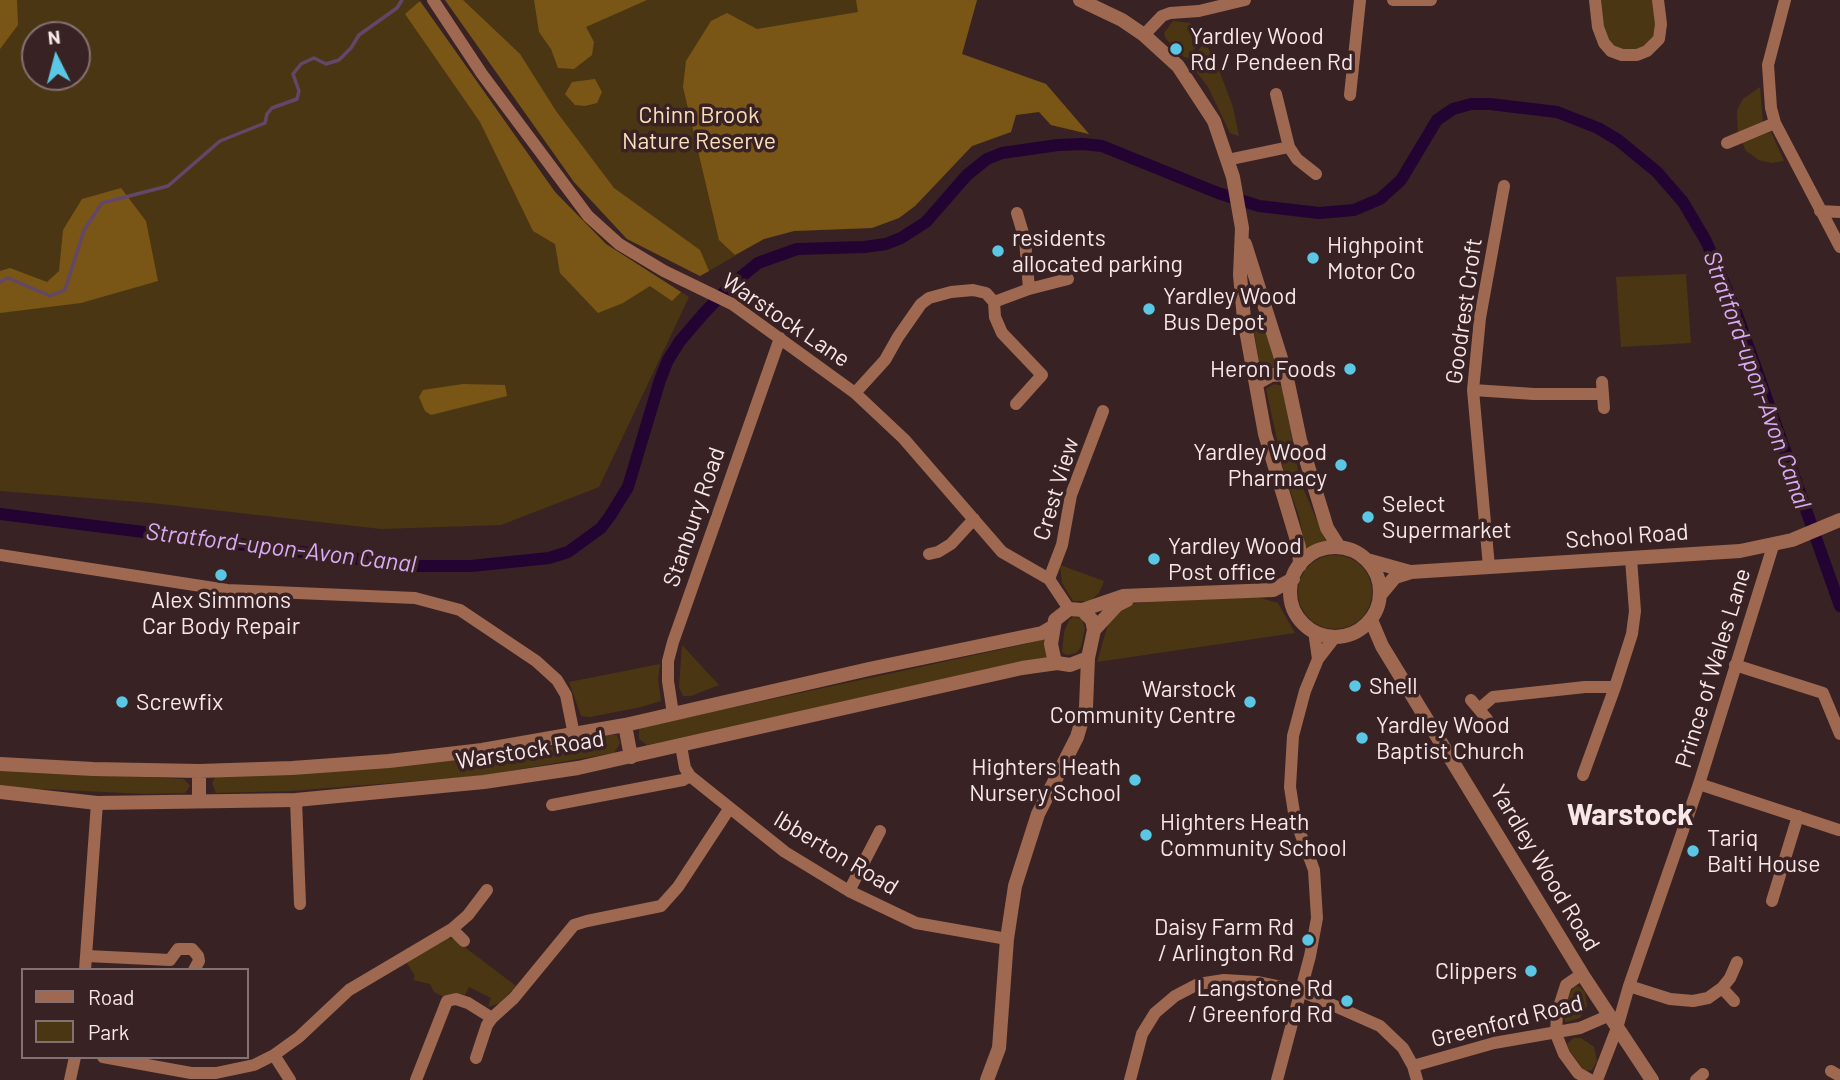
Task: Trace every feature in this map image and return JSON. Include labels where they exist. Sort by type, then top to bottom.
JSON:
[{"type":"street","name":"Warstock Lane","points":[[433,0],[482,74],[589,216],[619,244],[664,271],[732,304],[855,393],[904,439],[1002,552],[1049,579],[1076,609]]},
{"type":"street","points":[[1080,0],[1122,20],[1143,34],[1178,66],[1214,121],[1234,180],[1242,232],[1286,374],[1300,440],[1327,528],[1339,547]]},
{"type":"street","points":[[1143,34],[1162,16],[1170,13],[1199,11],[1245,0]]},
{"type":"street","points":[[1350,96],[1360,0]]},
{"type":"street","points":[[1393,0],[1431,0]]},
{"type":"street","points":[[1595,0],[1598,27],[1604,43],[1611,51],[1629,55],[1647,51],[1659,39],[1661,24],[1658,0]]},
{"type":"street","points":[[1785,0],[1768,65],[1769,94],[1775,123],[1840,247]]},
{"type":"street","points":[[1276,94],[1289,147],[1297,159],[1316,174]]},
{"type":"street","points":[[1727,143],[1775,123]]},
{"type":"street","points":[[1227,160],[1289,147]]},
{"type":"street","name":"Goodrest Croft","points":[[1489,567],[1473,390],[1480,318],[1504,186]]},
{"type":"street","points":[[1821,211],[1840,212]]},
{"type":"street","points":[[1017,213],[1025,240],[1029,289]]},
{"type":"street","points":[[1242,232],[1240,275],[1244,319],[1265,433],[1299,547],[1300,565]]},
{"type":"street","points":[[994,303],[1029,289],[1068,279]]},
{"type":"street","points":[[855,393],[885,360],[921,304],[929,298],[951,292],[973,290],[986,293],[994,303],[995,317],[1002,334],[1042,375],[1016,404]]},
{"type":"street","points":[[1244,319],[1268,314]]},
{"type":"street","name":"Stanbury Road","points":[[673,714],[668,661],[673,642],[780,338]]},
{"type":"street","points":[[1257,383],[1271,374],[1286,374]]},
{"type":"street","points":[[1473,390],[1603,395]]},
{"type":"street","name":"Crest View","points":[[1049,579],[1062,545],[1071,495],[1103,411]]},
{"type":"street","points":[[929,554],[951,544],[974,519]]},
{"type":"street","name":"School Road","points":[[1367,560],[1411,572],[1740,551],[1773,546],[1838,522]]},
{"type":"street","name":"Prince of Wales Lane","points":[[1597,1080],[1614,1022],[1699,784],[1773,546]]},
{"type":"street","points":[[1353,634],[1371,620],[1378,605],[1378,578],[1367,560],[1353,551],[1339,547],[1320,550],[1300,565],[1293,579],[1291,601],[1298,618],[1314,631],[1335,637],[1353,634],[1380,642]]},
{"type":"street","points":[[0,555],[227,590],[415,598],[460,610],[536,661],[557,680],[566,695],[574,735]]},
{"type":"street","points":[[1583,775],[1632,634],[1635,611],[1631,559]]},
{"type":"street","points":[[1380,595],[1395,577],[1411,572]]},
{"type":"street","points":[[1088,685],[1054,658],[1051,644],[1059,615],[1123,596],[1273,590],[1293,579]]},
{"type":"street","points":[[1273,590],[1291,601]]},
{"type":"street","points":[[1094,630],[1117,605],[1138,596]]},
{"type":"street","points":[[987,1080],[999,1048],[1007,939],[1015,886],[1038,814],[1084,720],[1088,658],[1094,630],[1092,620],[1076,609]]},
{"type":"street","name":"Yardley Wood Road","points":[[1371,620],[1380,642],[1582,974],[1652,1080]]},
{"type":"street","name":"Warstock Road","points":[[0,764],[199,771],[389,761],[482,750],[625,725],[1042,633],[1054,626]]},
{"type":"street","points":[[1314,631],[1318,659]]},
{"type":"street","points":[[1277,1080],[1317,918],[1314,870],[1295,819],[1290,787],[1293,736],[1305,691],[1318,659],[1335,637]]},
{"type":"street","points":[[1063,664],[1088,658]]},
{"type":"street","name":"Warstock Road","points":[[0,792],[97,803],[296,800],[484,782],[578,768],[1022,668],[1063,664]]},
{"type":"street","points":[[1735,665],[1823,694],[1840,734]]},
{"type":"street","points":[[1479,709],[1493,697],[1584,687],[1615,687]]},
{"type":"street","points":[[625,725],[631,757]]},
{"type":"street","points":[[552,805],[573,794],[683,780],[690,776],[685,768],[681,746]]},
{"type":"street","points":[[199,771],[199,801]]},
{"type":"street","name":"Ibberton Road","points":[[690,776],[785,852],[849,891],[916,923],[1007,939]]},
{"type":"street","points":[[1699,784],[1840,831]]},
{"type":"street","points":[[296,800],[300,904]]},
{"type":"street","points":[[97,803],[86,963],[172,965],[178,949],[192,949],[199,961],[195,968]]},
{"type":"street","points":[[476,1058],[492,1018],[514,998],[574,925],[661,906],[668,900],[729,809]]},
{"type":"street","points":[[1772,901],[1798,816]]},
{"type":"street","points":[[849,891],[880,831]]},
{"type":"street","points":[[114,1059],[191,1073],[216,1073],[254,1065],[275,1055],[299,1037],[349,990],[452,929],[468,915],[487,890]]},
{"type":"street","points":[[452,929],[464,941]]},
{"type":"street","points":[[1629,986],[1671,999],[1693,1001],[1708,998],[1722,988],[1737,962]]},
{"type":"street","points":[[1582,974],[1566,985],[1556,1013],[1556,1034],[1564,1054],[1578,1073],[1590,1080]]},
{"type":"street","points":[[1130,1080],[1142,1034],[1156,1013],[1175,996],[1198,984],[1224,980],[1257,982],[1301,991],[1381,1026],[1403,1048],[1417,1080]]},
{"type":"street","points":[[1722,988],[1734,1001]]},
{"type":"street","points":[[416,1080],[447,1001],[456,999],[468,1003],[492,1018]]},
{"type":"street","name":"Greenford Road","points":[[1413,1066],[1494,1043],[1614,1022]]},
{"type":"street","points":[[275,1055],[290,1080]]},
{"type":"street","points":[[71,1080],[75,1059]]},
{"type":"green space","points":[[0,0],[419,0],[555,192],[606,244],[689,297],[599,487],[501,525],[381,529],[152,503],[0,491]]},
{"type":"green space","points":[[0,0],[17,0],[18,25],[0,49]]},
{"type":"green space","name":"Chinn Brook Nature Reserve","points":[[445,0],[977,0],[962,54],[1046,84],[1089,134],[1051,125],[1039,112],[1016,115],[1011,132],[972,146],[915,206],[899,218],[872,228],[794,231],[764,239],[700,276],[627,239],[574,182]]},
{"type":"green space","points":[[445,0],[463,0],[520,54],[556,111],[614,188],[700,250],[709,271],[700,276],[627,239],[574,182]]},
{"type":"green space","points":[[534,0],[647,0],[586,27],[594,42],[592,55],[574,69],[558,68],[551,49],[539,32]]},
{"type":"green space","points":[[856,0],[977,0],[962,54],[1046,84],[1089,134],[1051,125],[1039,112],[1016,115],[1011,132],[972,146],[915,206],[899,218],[872,228],[794,231],[764,239],[735,255],[719,240],[683,87],[686,61],[711,21],[727,13],[757,29],[858,12]]},
{"type":"green space","points":[[1599,0],[1654,0],[1656,36],[1644,50],[1621,53],[1605,37]]},
{"type":"green space","points":[[420,1],[555,192],[606,244],[681,292],[672,301],[650,286],[623,303],[598,313],[560,273],[555,244],[533,231],[480,122],[405,14]]},
{"type":"green space","points":[[1173,21],[1190,23],[1202,35],[1188,58],[1166,39],[1164,33]]},
{"type":"green space","points":[[1205,42],[1233,107],[1239,136],[1230,133],[1208,87],[1191,65],[1191,59]]},
{"type":"green space","points":[[595,79],[602,92],[597,103],[575,105],[565,94],[572,82]]},
{"type":"green space","points":[[1760,87],[1763,124],[1738,135],[1737,110],[1743,99]]},
{"type":"green space","points":[[1771,132],[1784,161],[1772,163],[1759,160],[1746,151],[1742,142]]},
{"type":"green space","points":[[121,188],[146,221],[158,281],[81,303],[0,313],[0,271],[10,268],[47,282],[59,271],[63,230],[82,199]]},
{"type":"green space","points":[[1686,274],[1691,343],[1621,347],[1616,277]]},
{"type":"green space","points":[[1255,322],[1266,324],[1276,367],[1260,367],[1253,326]]},
{"type":"green space","points":[[463,384],[505,385],[507,396],[431,415],[425,411],[419,397],[423,390]]},
{"type":"green space","points":[[1274,384],[1282,386],[1300,481],[1327,544],[1306,551],[1299,516],[1285,476],[1266,389]]},
{"type":"green space","points":[[1335,555],[1349,558],[1361,566],[1369,578],[1372,592],[1369,606],[1361,618],[1349,626],[1335,629],[1321,626],[1309,618],[1301,606],[1298,592],[1301,578],[1309,566],[1321,558]]},
{"type":"green space","points":[[1060,565],[1104,581],[1099,593],[1090,601],[1073,601],[1062,583]]},
{"type":"green space","points":[[1257,597],[1278,603],[1295,633],[1097,662],[1108,624],[1123,605]]},
{"type":"green space","points":[[1073,617],[1082,619],[1085,628],[1081,647],[1076,653],[1067,655],[1062,652],[1064,632]]},
{"type":"green space","points":[[1046,638],[1049,659],[647,745],[639,739],[639,728]]},
{"type":"green space","points":[[682,645],[719,685],[691,696],[683,696],[679,687]]},
{"type":"green space","points":[[660,664],[658,679],[661,701],[590,717],[581,716],[569,682]]},
{"type":"green space","points":[[617,735],[620,743],[614,753],[480,776],[291,791],[216,793],[212,783],[215,777],[434,761],[545,748]]},
{"type":"green space","points":[[0,770],[184,779],[190,786],[185,793],[145,794],[0,787]]},
{"type":"green space","points":[[448,938],[454,939],[516,986],[500,1003],[488,1007],[491,998],[469,987],[465,995],[457,993],[444,997],[434,992],[430,984],[413,980],[415,976],[405,960]]},
{"type":"green space","points":[[1578,986],[1585,992],[1587,1006],[1580,1018],[1566,1022],[1563,1016],[1565,1006],[1573,987]]},
{"type":"green space","points":[[1574,1038],[1581,1038],[1594,1047],[1597,1061],[1592,1070],[1585,1071],[1569,1050],[1567,1044]]},
{"type":"waterway","points":[[0,282],[8,278],[50,296],[65,290],[84,230],[102,203],[168,186],[220,141],[265,123],[272,108],[297,99],[299,91],[293,74],[301,64],[314,58],[326,64],[339,60],[359,35],[397,8],[402,0]]},
{"type":"waterway","name":"Stratford-upon-Avon Canal","points":[[0,514],[413,566],[471,566],[549,558],[568,552],[601,528],[610,516],[628,487],[668,360],[705,312],[730,286],[758,263],[797,249],[886,244],[926,222],[967,175],[987,159],[1002,153],[1058,145],[1102,146],[1218,193],[1259,206],[1319,213],[1354,210],[1380,199],[1401,180],[1437,120],[1453,109],[1471,104],[1490,104],[1557,112],[1598,128],[1618,140],[1657,172],[1683,202],[1706,241],[1735,309],[1840,606]]},
{"type":"place","name":"Yardley Wood Rd / Pendeen Rd","points":[[1176,49]]},
{"type":"place","name":"residents allocated parking","points":[[998,251]]},
{"type":"place","name":"Highpoint Motor Co","points":[[1313,258]]},
{"type":"place","name":"Yardley Wood Bus Depot","points":[[1149,309]]},
{"type":"place","name":"Heron Foods","points":[[1350,369]]},
{"type":"place","name":"Yardley Wood Pharmacy","points":[[1341,465]]},
{"type":"place","name":"Select Supermarket","points":[[1368,517]]},
{"type":"place","name":"Yardley Wood Post office","points":[[1154,559]]},
{"type":"place","name":"Alex Simmons Car Body Repair","points":[[221,575]]},
{"type":"place","name":"Shell","points":[[1355,686]]},
{"type":"place","name":"Screwfix","points":[[122,702]]},
{"type":"place","name":"Warstock Community Centre","points":[[1250,702]]},
{"type":"place","name":"Yardley Wood Baptist Church","points":[[1362,738]]},
{"type":"place","name":"Highters Heath Nursery School","points":[[1135,780]]},
{"type":"place","name":"Highters Heath Community School","points":[[1146,835]]},
{"type":"place","name":"Tariq Balti House","points":[[1693,851]]},
{"type":"place","name":"Daisy Farm Rd / Arlington Rd","points":[[1308,940]]},
{"type":"place","name":"Clippers","points":[[1531,971]]},
{"type":"place","name":"Langstone Rd / Greenford Rd","points":[[1347,1001]]},
{"type":"district","name":"Warstock","points":[[1630,815]]}]
